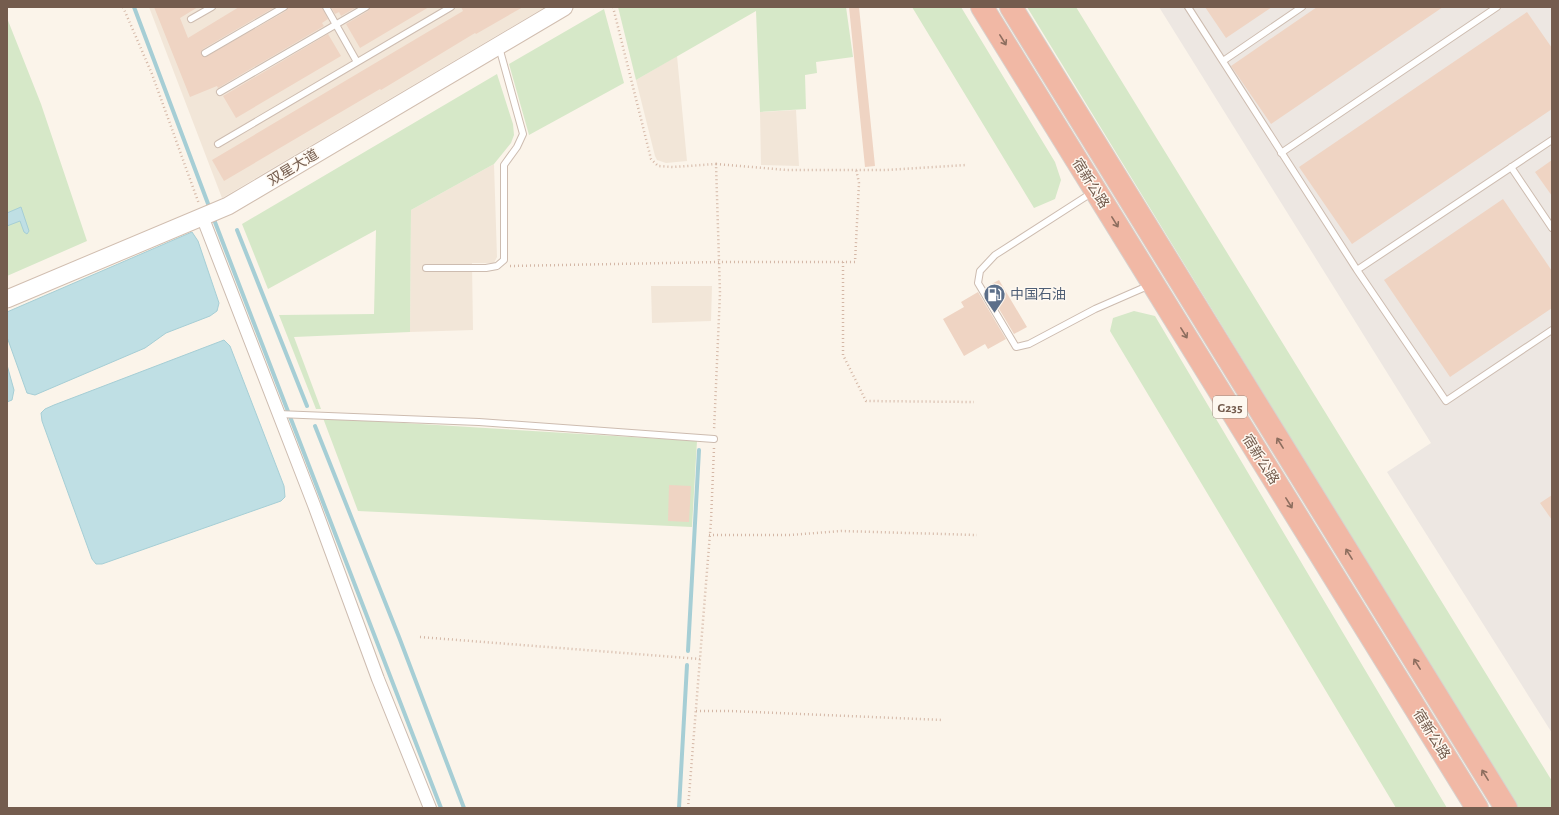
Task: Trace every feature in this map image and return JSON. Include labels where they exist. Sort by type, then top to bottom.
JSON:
[{"type":"highway","name":"宿新公路","points":[[982,7],[1477,808]]},
{"type":"highway","name":"宿新公路","points":[[1011,7],[1506,808]]},
{"type":"street","name":"双星大道","points":[[7,299],[228,206],[564,7]]},
{"type":"street","points":[[208,214],[278,414],[378,679],[430,808]]},
{"type":"lane","points":[[191,19],[212,7]]},
{"type":"lane","points":[[205,53],[284,7]]},
{"type":"lane","points":[[326,7],[357,62]]},
{"type":"lane","points":[[220,92],[366,7]]},
{"type":"lane","points":[[218,144],[451,7]]},
{"type":"lane","points":[[1188,7],[1357,270],[1446,401],[1552,330]]},
{"type":"lane","points":[[1223,61],[1302,7]]},
{"type":"lane","points":[[1281,153],[1497,7]]},
{"type":"lane","points":[[426,268],[486,268],[497,266],[504,260],[504,164],[517,147],[523,134],[499,45]]},
{"type":"lane","points":[[1357,270],[1552,140]]},
{"type":"lane","points":[[1511,167],[1552,228]]},
{"type":"lane","points":[[1096,190],[996,255],[980,271],[978,283],[1016,346],[1029,344],[1094,309],[1154,284]]},
{"type":"lane","points":[[278,414],[479,422],[714,439]]},
{"type":"path","points":[[123,7],[152,74],[198,200],[208,214]]},
{"type":"path","points":[[613,7],[651,158],[658,166],[673,167],[716,164],[787,170],[886,170],[966,165]]},
{"type":"path","points":[[688,808],[710,535],[720,293],[716,164]]},
{"type":"path","points":[[497,266],[719,262],[855,262],[859,183],[856,169]]},
{"type":"path","points":[[843,262],[843,355],[866,401],[974,402]]},
{"type":"path","points":[[710,535],[790,535],[841,531],[977,534]]},
{"type":"path","points":[[420,637],[700,659]]},
{"type":"path","points":[[696,711],[730,711],[943,720]]},
{"type":"shaded area","points":[[149,7],[545,7],[222,198]]},
{"type":"shaded area","points":[[1159,7],[1552,7],[1552,733],[1387,472],[1431,443]]},
{"type":"shaded area","points":[[677,56],[687,161],[666,163],[657,160],[655,156],[636,80]]},
{"type":"shaded area","points":[[796,110],[799,166],[761,165],[760,112]]},
{"type":"shaded area","points":[[494,164],[497,257],[494,263],[472,263],[473,330],[410,332],[411,210]]},
{"type":"shaded area","points":[[651,286],[712,286],[711,321],[652,323]]},
{"type":"green space","points":[[618,7],[846,7],[853,57],[816,62],[817,73],[805,75],[806,109],[760,112],[756,11],[636,80]]},
{"type":"green space","points":[[912,7],[961,7],[1055,162],[1061,180],[1055,199],[1034,208]]},
{"type":"green space","points":[[1027,7],[1076,7],[1552,781],[1552,808],[1517,808]]},
{"type":"green space","points":[[604,9],[624,83],[529,135],[509,64]]},
{"type":"green space","points":[[7,18],[41,104],[87,241],[7,276]]},
{"type":"green space","points":[[497,74],[513,124],[514,135],[511,143],[494,164],[411,210],[410,332],[294,337],[321,409],[316,409],[279,315],[374,314],[376,230],[268,289],[242,224]]},
{"type":"green space","points":[[1134,311],[1155,316],[1447,808],[1396,808],[1110,331],[1113,318]]},
{"type":"green space","points":[[323,418],[697,441],[692,527],[358,511]]},
{"type":"water","points":[[21,207],[29,231],[27,234],[24,232],[20,221],[7,226],[7,213]]},
{"type":"water","points":[[192,232],[198,241],[219,303],[217,311],[210,316],[166,333],[145,348],[35,395],[27,393],[7,337],[7,312]]},
{"type":"water","points":[[224,340],[230,346],[284,486],[285,497],[281,501],[102,564],[96,564],[92,559],[42,421],[41,413],[45,409],[54,405]]},
{"type":"water","points":[[7,365],[14,390],[12,400],[7,402]]},
{"type":"building","points":[[154,7],[198,7],[180,18],[188,38],[239,7],[275,7],[203,49],[201,53],[205,57],[286,11],[288,7],[322,7],[328,19],[322,23],[324,26],[218,88],[217,86],[190,97]]},
{"type":"building","points":[[331,7],[357,7],[341,16],[339,12],[335,14]]},
{"type":"building","points":[[370,7],[429,7],[360,48],[346,24],[368,11]]},
{"type":"building","points":[[461,7],[523,7],[476,34],[475,33],[381,90],[380,89],[224,181],[212,160],[463,11]]},
{"type":"building","points":[[849,7],[859,7],[875,166],[865,167]]},
{"type":"building","points":[[1205,7],[1272,7],[1226,38]]},
{"type":"building","points":[[1317,7],[1443,7],[1271,124],[1231,66]]},
{"type":"building","points":[[1527,12],[1552,48],[1552,109],[1352,244],[1299,167]]},
{"type":"building","points":[[328,34],[341,56],[236,118],[223,96]]},
{"type":"building","points":[[1552,160],[1552,196],[1535,172]]},
{"type":"building","points":[[1503,199],[1552,271],[1552,308],[1450,377],[1384,280]]},
{"type":"building","points":[[999,280],[1027,327],[1014,334],[986,287]]},
{"type":"building","points":[[978,292],[1006,339],[988,349],[985,344],[964,356],[943,319],[964,307],[961,302]]},
{"type":"building","points":[[669,485],[691,486],[689,522],[668,521]]},
{"type":"building","points":[[1552,495],[1552,520],[1540,503]]},
{"type":"waterway","points":[[134,7],[210,209]]},
{"type":"waterway","points":[[213,217],[441,808]]},
{"type":"waterway","points":[[237,230],[307,406]]},
{"type":"waterway","points":[[315,426],[399,637],[464,808]]},
{"type":"waterway","points":[[688,651],[699,450]]},
{"type":"waterway","points":[[679,808],[687,665]]},
{"type":"place","name":"中国石油","points":[[994,314]]}]
